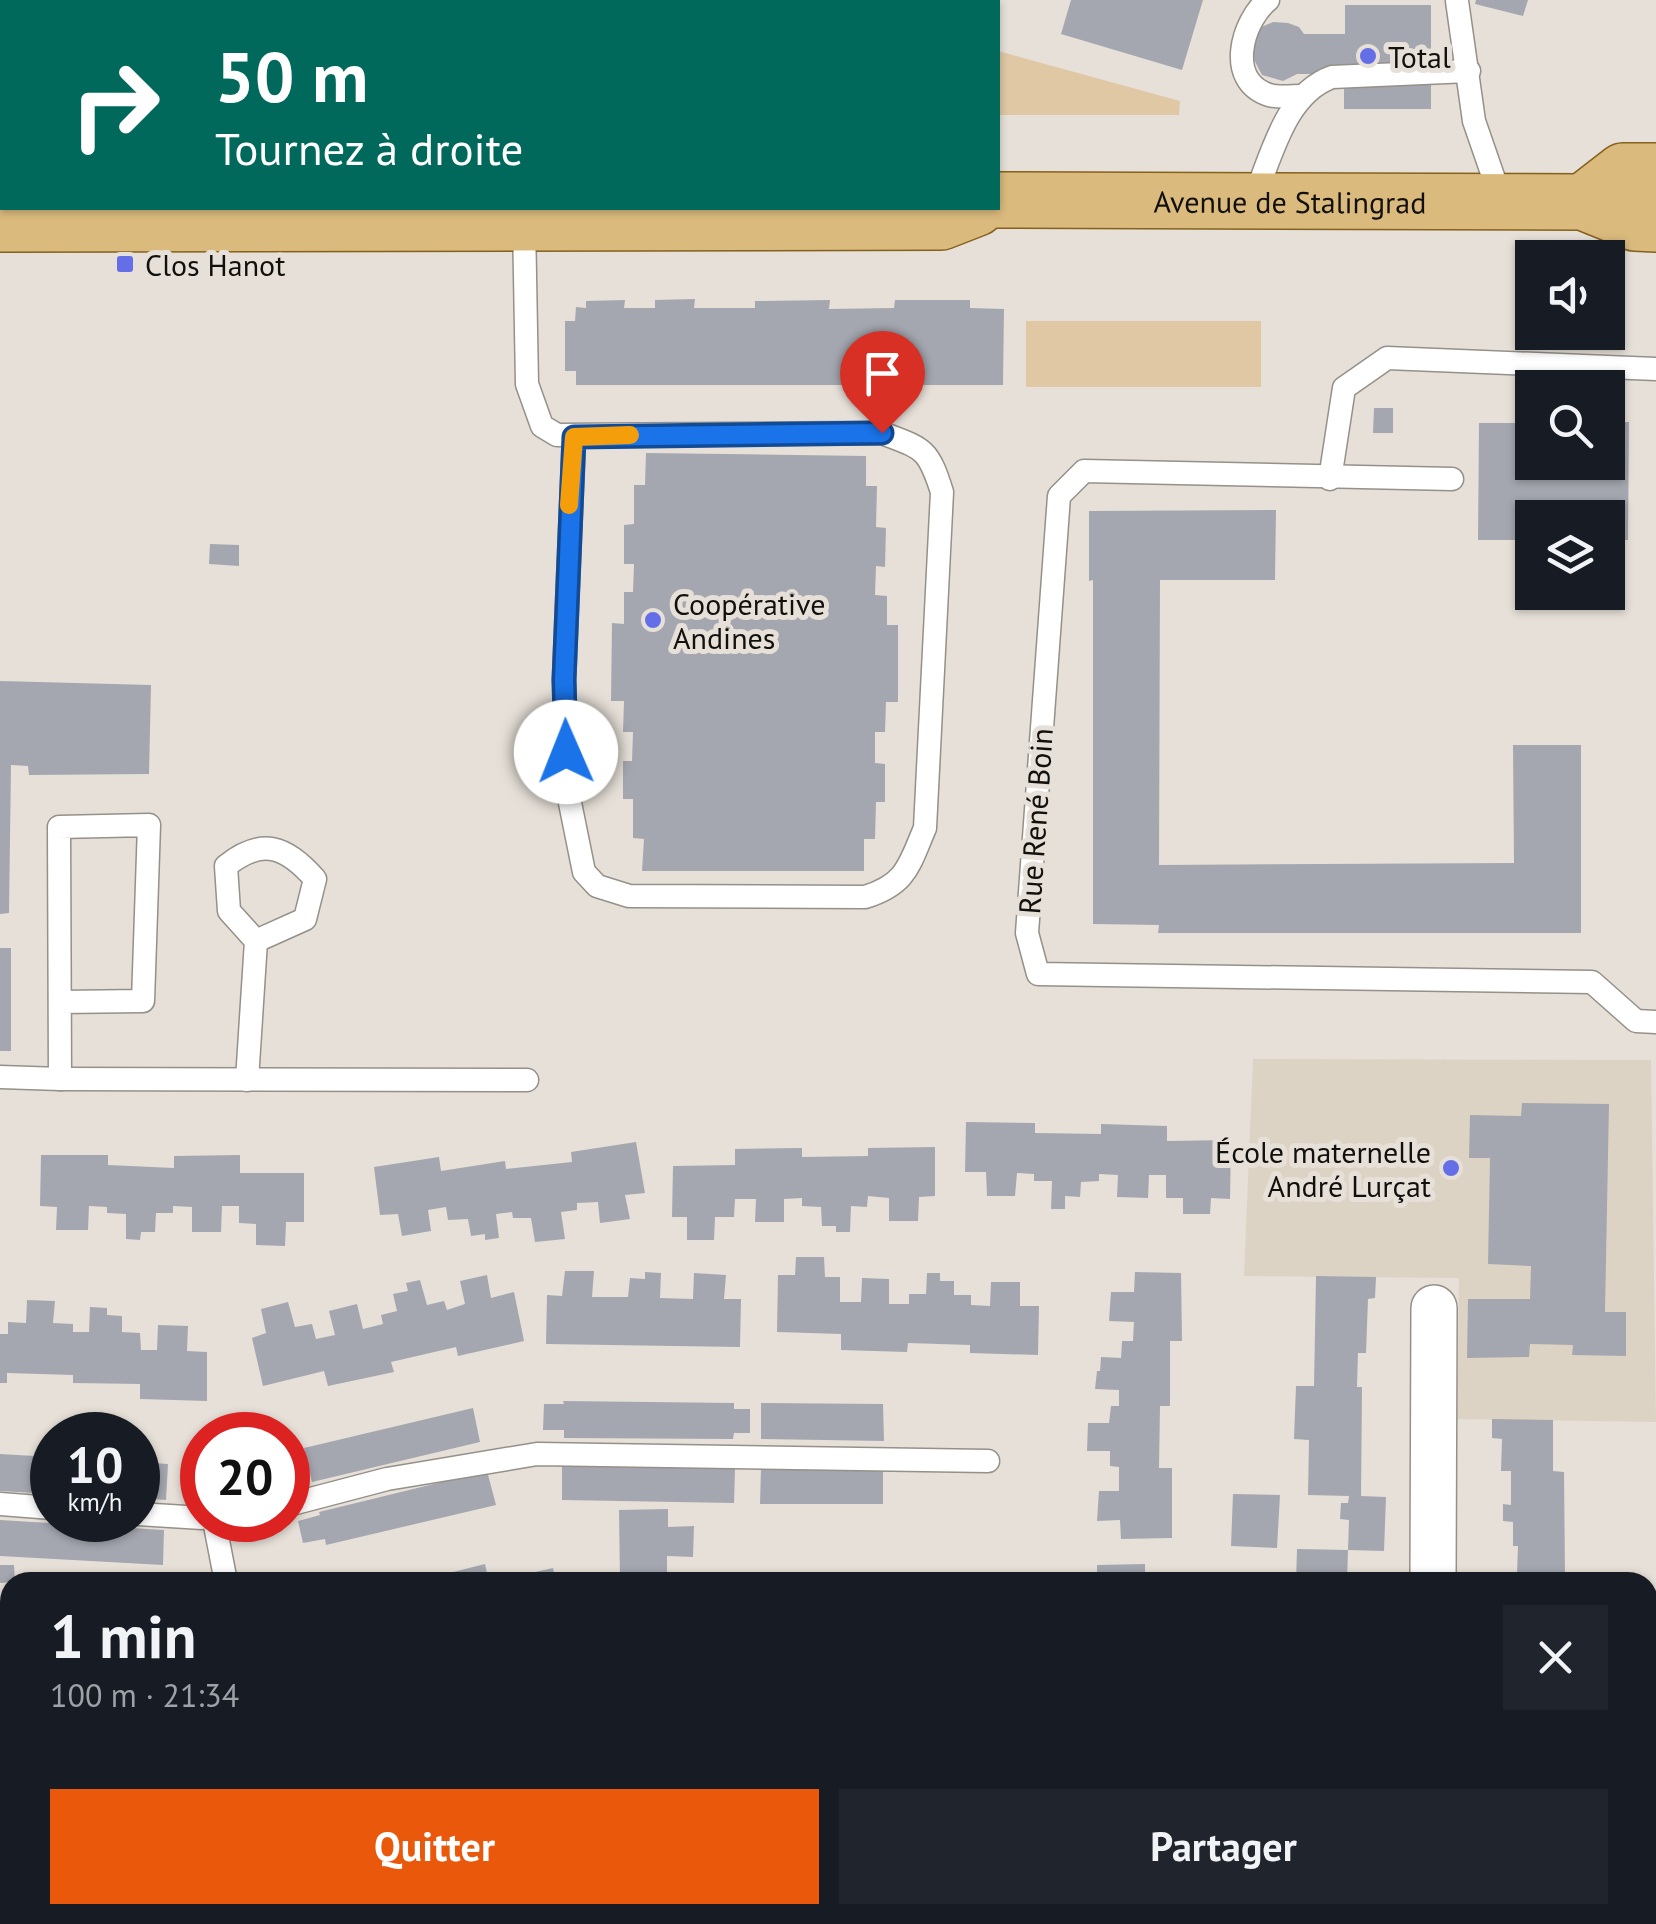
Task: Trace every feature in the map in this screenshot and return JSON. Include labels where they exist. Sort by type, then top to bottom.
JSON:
[{"type":"main road","points":[[1583,202],[1623,172],[1656,170]]},
{"type":"main road","name":"Avenue de Stalingrad","points":[[1000,200],[1583,202],[1635,223],[1656,224]]},
{"type":"main road","points":[[0,224],[529,215],[940,222],[972,210]]},
{"type":"street","points":[[1433,1572],[1434,1308]]},
{"type":"lane","points":[[1268,0],[1256,10],[1243,36],[1241,63],[1252,83],[1267,94],[1302,96]]},
{"type":"lane","points":[[1457,1],[1474,121],[1502,202]]},
{"type":"lane","points":[[1253,201],[1286,121],[1312,84],[1332,77],[1469,71]]},
{"type":"lane","points":[[529,215],[527,384],[542,426],[556,435],[882,433],[913,444],[932,460],[942,492],[925,828],[908,866],[890,890],[865,897],[629,896],[597,886],[584,872],[566,788],[564,680],[574,437]]},
{"type":"lane","points":[[1330,479],[1344,388],[1387,358],[1656,369]]},
{"type":"lane","name":"Rue René Boin","points":[[1452,479],[1084,471],[1059,496],[1027,933],[1038,974],[1592,982],[1636,1021],[1656,1022]]},
{"type":"lane","points":[[60,1002],[143,1001],[148,826],[59,827],[60,1079]]},
{"type":"lane","points":[[247,1080],[256,941],[229,911],[226,866],[244,852],[278,848],[296,857],[315,878],[312,900],[305,919],[256,941]]},
{"type":"lane","points":[[0,1077],[527,1080]]},
{"type":"lane","points":[[310,1499],[386,1479],[538,1454],[988,1461]]},
{"type":"lane","points":[[0,1504],[30,1506]]},
{"type":"lane","points":[[218,1542],[224,1572]]},
{"type":"shaded area","points":[[1000,52],[1180,101],[1179,115],[1000,115]]},
{"type":"shaded area","points":[[1026,321],[1261,321],[1261,387],[1026,387]]},
{"type":"shaded area","name":"École maternelle André Lurçat","points":[[1253,1059],[1651,1060],[1656,1422],[1457,1419],[1459,1278],[1244,1276]]},
{"type":"building","points":[[1071,0],[1203,0],[1182,70],[1061,34]]},
{"type":"building","points":[[1476,0],[1528,0],[1523,16],[1475,4]]},
{"type":"building","points":[[1345,5],[1431,5],[1431,109],[1344,109],[1344,74],[1297,74],[1283,81],[1262,75],[1251,54],[1259,28],[1273,22],[1288,23],[1304,34],[1345,34]]},
{"type":"building","points":[[695,299],[694,308],[755,308],[755,301],[830,300],[829,309],[894,308],[895,300],[970,300],[970,308],[1004,309],[1003,385],[576,385],[576,371],[565,371],[565,321],[575,321],[576,307],[586,308],[586,301],[625,300],[624,308],[655,308],[655,300]]},
{"type":"building","points":[[1374,408],[1393,408],[1393,433],[1373,433]]},
{"type":"building","points":[[1625,422],[1629,422],[1628,540],[1625,500],[1515,500],[1515,540],[1478,540],[1479,423],[1515,423],[1515,480],[1625,480]]},
{"type":"building","points":[[646,453],[866,456],[866,486],[877,486],[876,527],[886,528],[885,567],[876,566],[875,595],[887,596],[887,625],[898,625],[898,702],[886,702],[885,732],[875,732],[875,763],[885,764],[885,802],[876,802],[875,839],[864,839],[864,871],[642,871],[644,839],[633,838],[633,799],[623,799],[623,761],[632,761],[633,732],[623,732],[624,701],[611,701],[612,623],[624,624],[624,592],[633,592],[634,564],[624,564],[624,525],[634,524],[634,485],[645,485]]},
{"type":"building","points":[[1276,510],[1275,580],[1160,580],[1159,865],[1514,863],[1513,745],[1581,745],[1581,933],[1158,933],[1159,925],[1093,924],[1093,580],[1089,581],[1089,511]]},
{"type":"building","points":[[210,544],[239,545],[239,566],[209,564]]},
{"type":"building","points":[[0,681],[151,685],[149,774],[29,775],[28,766],[11,765],[9,913],[0,914]]},
{"type":"building","points":[[0,948],[11,948],[11,1051],[0,1051]]},
{"type":"building","points":[[1522,1103],[1609,1104],[1605,1312],[1626,1312],[1626,1356],[1572,1355],[1573,1345],[1530,1344],[1529,1357],[1467,1358],[1468,1299],[1530,1299],[1531,1266],[1488,1264],[1490,1158],[1469,1158],[1470,1115],[1521,1116]]},
{"type":"building","points":[[966,1122],[1035,1123],[1035,1133],[1101,1134],[1101,1124],[1167,1126],[1167,1141],[1231,1140],[1230,1199],[1211,1198],[1210,1214],[1183,1214],[1183,1198],[1166,1198],[1166,1175],[1149,1175],[1148,1198],[1117,1197],[1118,1175],[1099,1174],[1099,1181],[1081,1182],[1080,1197],[1065,1196],[1065,1209],[1051,1209],[1052,1181],[1034,1181],[1034,1174],[1017,1173],[1015,1196],[987,1196],[986,1172],[965,1172]]},
{"type":"building","points":[[636,1142],[645,1193],[625,1195],[630,1219],[600,1223],[598,1202],[577,1203],[577,1210],[561,1212],[565,1239],[535,1242],[531,1218],[513,1218],[512,1212],[496,1214],[499,1238],[485,1240],[485,1234],[471,1236],[468,1219],[448,1220],[446,1207],[428,1210],[431,1231],[402,1236],[398,1214],[380,1215],[374,1167],[439,1157],[441,1171],[505,1161],[506,1169],[572,1162],[571,1152]]},
{"type":"building","points":[[935,1147],[935,1196],[919,1197],[918,1221],[889,1221],[889,1198],[868,1196],[867,1207],[851,1206],[850,1232],[822,1226],[821,1207],[802,1206],[802,1198],[784,1199],[784,1222],[755,1222],[756,1199],[735,1199],[734,1217],[715,1217],[714,1240],[687,1240],[687,1217],[672,1217],[673,1166],[735,1165],[735,1149],[802,1148],[802,1157],[868,1156],[868,1148]]},
{"type":"building","points":[[41,1155],[108,1155],[108,1165],[174,1168],[174,1156],[240,1155],[240,1173],[304,1173],[304,1222],[286,1222],[285,1246],[256,1245],[256,1224],[239,1223],[239,1206],[222,1206],[221,1232],[192,1232],[192,1207],[173,1206],[173,1213],[156,1213],[155,1232],[141,1232],[140,1240],[126,1239],[126,1214],[107,1213],[107,1207],[89,1206],[88,1230],[56,1230],[57,1207],[40,1206]]},
{"type":"building","points":[[796,1257],[824,1257],[825,1277],[840,1277],[840,1302],[861,1302],[862,1278],[889,1279],[889,1304],[909,1304],[909,1294],[926,1294],[927,1273],[940,1273],[940,1281],[954,1281],[954,1295],[971,1295],[971,1305],[990,1306],[991,1282],[1020,1282],[1020,1306],[1039,1306],[1038,1355],[970,1353],[970,1345],[908,1343],[907,1352],[841,1350],[841,1334],[777,1332],[778,1275],[795,1275]]},
{"type":"building","points":[[565,1271],[594,1271],[592,1297],[628,1297],[630,1278],[645,1279],[645,1272],[661,1273],[660,1298],[693,1299],[694,1273],[726,1275],[724,1299],[741,1299],[740,1347],[546,1344],[547,1295],[562,1296]]},
{"type":"building","points":[[1135,1272],[1181,1273],[1182,1341],[1170,1341],[1170,1406],[1160,1406],[1159,1468],[1172,1468],[1172,1538],[1121,1539],[1120,1520],[1097,1521],[1099,1491],[1119,1491],[1119,1467],[1110,1466],[1110,1451],[1087,1451],[1088,1423],[1109,1423],[1111,1406],[1119,1406],[1119,1390],[1095,1389],[1097,1371],[1101,1357],[1121,1358],[1122,1341],[1133,1341],[1134,1322],[1109,1321],[1111,1292],[1134,1292]]},
{"type":"building","points":[[487,1275],[491,1298],[514,1292],[524,1341],[458,1356],[456,1347],[391,1362],[394,1372],[328,1386],[324,1371],[263,1386],[252,1338],[266,1333],[261,1309],[288,1302],[295,1327],[312,1324],[316,1339],[335,1335],[329,1311],[357,1304],[363,1329],[383,1324],[381,1315],[397,1311],[393,1294],[408,1291],[406,1283],[420,1280],[427,1305],[444,1301],[447,1310],[465,1304],[460,1281]]},
{"type":"building","points":[[1316,1276],[1376,1277],[1375,1298],[1368,1299],[1366,1353],[1358,1353],[1357,1387],[1362,1387],[1361,1496],[1386,1497],[1384,1551],[1348,1550],[1349,1520],[1340,1519],[1341,1503],[1348,1503],[1349,1496],[1308,1495],[1309,1440],[1294,1439],[1296,1386],[1314,1386]]},
{"type":"building","points":[[27,1300],[55,1301],[53,1323],[73,1324],[73,1332],[89,1332],[90,1307],[107,1308],[107,1315],[122,1316],[122,1332],[140,1333],[141,1350],[157,1350],[158,1325],[188,1326],[187,1351],[207,1352],[207,1401],[140,1399],[140,1384],[73,1383],[73,1375],[7,1373],[7,1383],[0,1383],[0,1334],[8,1334],[8,1322],[26,1323]]},
{"type":"building","points":[[563,1401],[734,1403],[734,1409],[750,1409],[750,1433],[734,1433],[733,1439],[564,1438],[564,1430],[543,1430],[544,1404],[564,1404]]},
{"type":"building","points":[[761,1403],[883,1404],[884,1441],[761,1439]]},
{"type":"building","points":[[473,1408],[480,1442],[312,1482],[310,1447]]},
{"type":"building","points":[[1492,1419],[1553,1420],[1553,1471],[1564,1472],[1565,1572],[1517,1572],[1518,1546],[1513,1546],[1513,1522],[1503,1521],[1503,1504],[1511,1505],[1511,1471],[1501,1471],[1502,1439],[1492,1438]]},
{"type":"building","points":[[0,1454],[30,1456],[30,1493],[0,1491]]},
{"type":"building","points":[[160,1463],[168,1464],[166,1500],[160,1500]]},
{"type":"building","points":[[562,1466],[735,1469],[734,1503],[562,1500]]},
{"type":"building","points":[[761,1469],[883,1470],[883,1504],[760,1504]]},
{"type":"building","points":[[487,1471],[496,1505],[326,1545],[325,1539],[310,1542],[310,1518],[320,1515],[319,1512]]},
{"type":"building","points":[[1233,1494],[1280,1495],[1277,1548],[1231,1546]]},
{"type":"building","points":[[668,1509],[668,1527],[694,1526],[693,1557],[667,1556],[667,1572],[620,1572],[619,1510]]},
{"type":"building","points":[[0,1520],[30,1522],[30,1542],[160,1542],[160,1530],[164,1530],[163,1565],[0,1556]]},
{"type":"building","points":[[1297,1549],[1348,1550],[1347,1572],[1296,1572]]},
{"type":"building","points":[[485,1564],[487,1572],[453,1572]]},
{"type":"building","points":[[1145,1564],[1145,1572],[1097,1572],[1097,1565]]},
{"type":"building","points":[[0,1565],[14,1565],[14,1572],[0,1572]]},
{"type":"slow traffic","points":[[569,505],[574,437],[630,435]]},
{"type":"place","name":"Total","points":[[1368,56]]},
{"type":"place","name":"Clos Hanot","points":[[125,264]]},
{"type":"place","name":"Coopérative Andines","points":[[653,620]]},
{"type":"place","name":"École maternelle André Lurçat","points":[[1451,1168]]},
{"type":"route","points":[[566,752],[564,680],[574,437],[882,433]]}]
